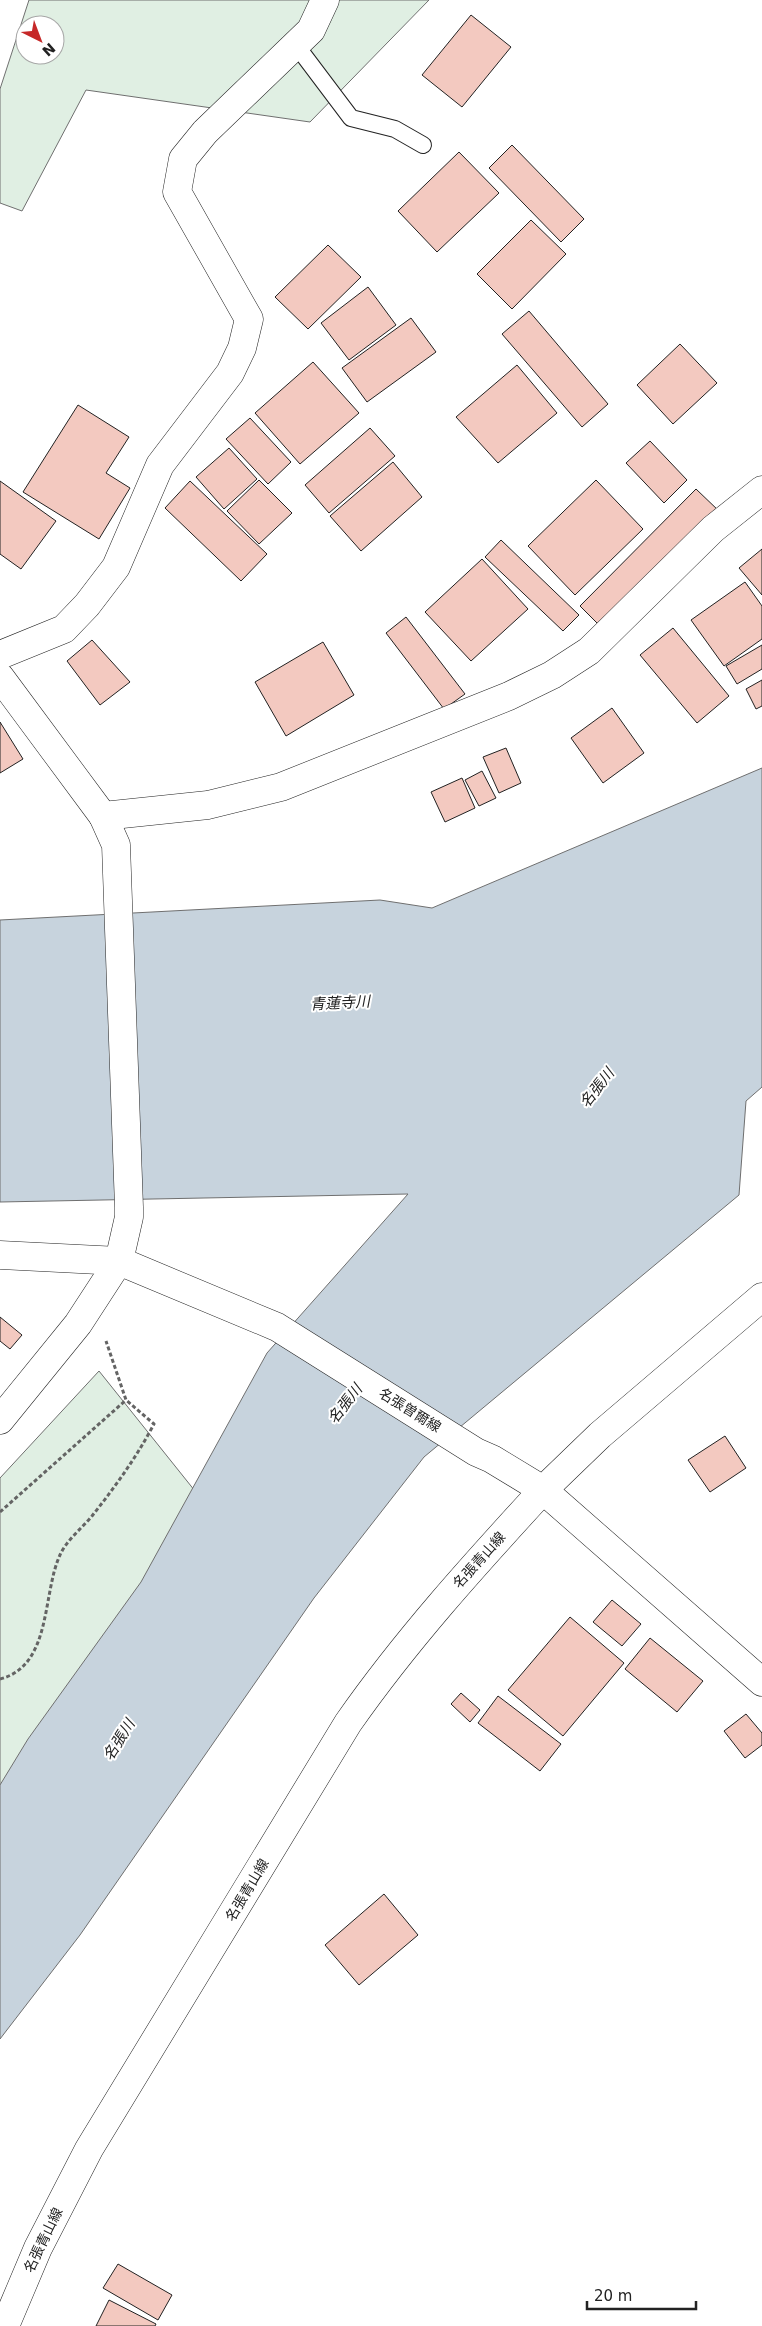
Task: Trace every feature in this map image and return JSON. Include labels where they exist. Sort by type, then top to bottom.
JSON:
[{"type":"street","points":[[0,655],[64,629],[87,605],[116,567],[160,465],[230,373],[242,348],[249,319],[178,192],[183,160],[205,132],[311,30],[324,0]]},
{"type":"street","points":[[103,816],[208,804],[281,787],[509,696],[552,676],[589,651],[713,528],[762,490]]},
{"type":"street","points":[[0,677],[103,816],[116,845],[129,1207],[129,1217],[119,1261],[78,1324],[0,1420]]},
{"type":"street","name":"名張曽爾線","points":[[0,1255],[119,1261],[277,1327],[476,1452],[492,1459],[542,1490],[762,1682]]},
{"type":"street","points":[[542,1490],[600,1434],[762,1297]]},
{"type":"street","name":"名張青山線","points":[[5,2326],[38,2248],[89,2149],[348,1723],[416,1631],[542,1490]]},
{"type":"lane","points":[[296,45],[351,118],[395,129],[423,145]]},
{"type":"path","points":[[0,1679],[7,1677],[30,1660],[40,1637],[60,1554],[137,1457],[154,1424],[126,1400],[105,1341]]},
{"type":"path","points":[[0,1512],[126,1400]]},
{"type":"green space","points":[[29,0],[429,0],[310,122],[86,90],[22,211],[0,203],[0,89],[15,43],[15,65],[65,65],[65,15],[24,15]]},
{"type":"green space","points":[[99,1371],[199,1496],[0,1883],[0,1478]]},
{"type":"water","points":[[762,768],[762,1087],[746,1101],[739,1195],[424,1457],[314,1598],[80,1935],[0,2039],[0,1785],[28,1739],[141,1582],[267,1353],[408,1194],[0,1202],[0,920],[380,900],[432,908]]},
{"type":"building","points":[[471,15],[511,47],[462,107],[422,75]]},
{"type":"building","points":[[512,145],[584,219],[561,242],[489,168]]},
{"type":"building","points":[[459,152],[499,193],[437,252],[398,211]]},
{"type":"building","points":[[531,220],[566,254],[512,309],[477,274]]},
{"type":"building","points":[[328,245],[361,277],[308,329],[275,297]]},
{"type":"building","points":[[368,287],[396,325],[349,360],[321,323]]},
{"type":"building","points":[[529,311],[608,404],[582,427],[502,334]]},
{"type":"building","points":[[411,318],[436,352],[367,402],[342,368]]},
{"type":"building","points":[[680,344],[717,383],[673,424],[637,385]]},
{"type":"building","points":[[313,362],[359,413],[300,464],[255,413]]},
{"type":"building","points":[[517,365],[557,413],[498,463],[456,417]]},
{"type":"building","points":[[78,405],[129,437],[106,473],[130,488],[99,539],[23,492]]},
{"type":"building","points":[[250,418],[291,462],[268,484],[226,439]]},
{"type":"building","points":[[370,428],[395,456],[329,513],[305,485]]},
{"type":"building","points":[[650,441],[687,480],[664,503],[626,463]]},
{"type":"building","points":[[229,448],[257,479],[224,509],[196,477]]},
{"type":"building","points":[[393,462],[422,497],[361,551],[330,516]]},
{"type":"building","points":[[259,480],[292,513],[259,544],[227,511]]},
{"type":"building","points":[[596,480],[643,529],[575,595],[528,546]]},
{"type":"building","points":[[0,481],[56,521],[21,569],[0,554]]},
{"type":"building","points":[[190,481],[267,554],[241,581],[165,508]]},
{"type":"building","points":[[696,489],[720,512],[604,630],[580,606]]},
{"type":"building","points":[[501,540],[579,615],[563,631],[485,557]]},
{"type":"building","points":[[762,549],[762,595],[739,568]]},
{"type":"building","points":[[482,559],[528,609],[471,661],[425,612]]},
{"type":"building","points":[[745,582],[762,606],[762,639],[724,666],[691,620]]},
{"type":"building","points":[[406,617],[465,694],[444,709],[386,633]]},
{"type":"building","points":[[673,628],[729,696],[697,723],[640,655]]},
{"type":"building","points":[[92,640],[130,682],[100,705],[67,661]]},
{"type":"building","points":[[323,642],[354,695],[286,736],[255,682]]},
{"type":"building","points":[[762,645],[762,669],[737,684],[726,666]]},
{"type":"building","points":[[762,680],[762,706],[756,709],[746,689]]},
{"type":"building","points":[[612,708],[644,753],[603,783],[571,738]]},
{"type":"building","points":[[0,722],[23,759],[0,773]]},
{"type":"building","points":[[506,748],[521,783],[499,793],[483,757]]},
{"type":"building","points":[[482,771],[496,798],[479,806],[465,780]]},
{"type":"building","points":[[462,778],[475,808],[445,822],[431,792]]},
{"type":"building","points":[[0,1317],[22,1335],[10,1349],[0,1341]]},
{"type":"building","points":[[725,1436],[746,1468],[710,1492],[688,1460]]},
{"type":"building","points":[[612,1600],[641,1624],[622,1646],[593,1622]]},
{"type":"building","points":[[570,1617],[624,1663],[563,1736],[508,1690]]},
{"type":"building","points":[[650,1638],[703,1681],[677,1712],[625,1669]]},
{"type":"building","points":[[461,1693],[480,1710],[470,1722],[451,1704]]},
{"type":"building","points":[[498,1696],[561,1744],[540,1771],[478,1723]]},
{"type":"building","points":[[746,1714],[762,1733],[762,1745],[745,1758],[724,1731]]},
{"type":"building","points":[[384,1894],[418,1935],[359,1985],[325,1945]]},
{"type":"building","points":[[118,2264],[172,2295],[158,2320],[103,2288]]},
{"type":"building","points":[[109,2300],[156,2324],[155,2326],[96,2326]]},
{"type":"water label","name":"青蓮寺川","points":[[340,1003]]},
{"type":"water label","name":"名張川","points":[[597,1088]]},
{"type":"water label","name":"名張川","points":[[345,1404]]},
{"type":"water label","name":"名張川","points":[[119,1740]]}]
